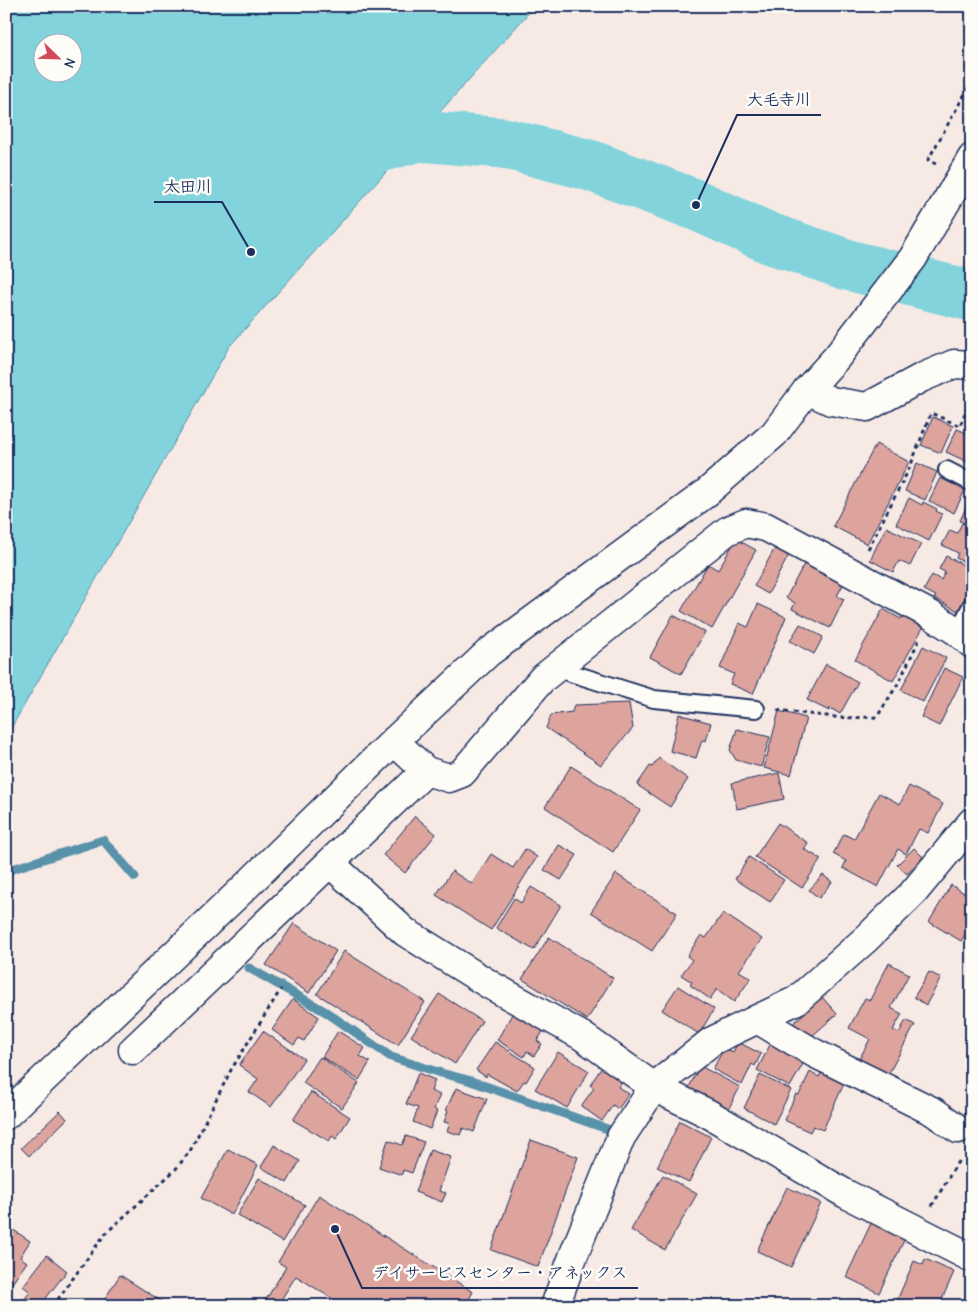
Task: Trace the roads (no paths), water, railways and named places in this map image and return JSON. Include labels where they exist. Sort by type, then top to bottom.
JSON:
[{"type":"street","points":[[6,1115],[242,890],[394,741],[488,653],[706,494],[774,434],[807,390],[837,357],[913,258],[967,167]]},
{"type":"street","points":[[807,390],[831,401],[867,407],[921,378],[954,364],[972,364]]},
{"type":"street","points":[[394,741],[426,771],[448,778],[462,773],[542,679],[727,531],[746,523],[766,527],[931,615],[965,638]]},
{"type":"street","points":[[133,1050],[426,771]]},
{"type":"street","points":[[555,1306],[621,1137],[654,1087],[712,1041],[797,1000],[867,938],[913,893],[972,822]]},
{"type":"street","points":[[330,863],[405,932],[492,986],[582,1036],[654,1087],[709,1114],[846,1194],[972,1258]]},
{"type":"street","points":[[757,1020],[814,1053],[934,1112],[958,1129]]},
{"type":"lane","points":[[947,470],[972,483]]},
{"type":"lane","points":[[965,638],[972,604]]},
{"type":"lane","points":[[555,668],[654,699],[756,709]]},
{"type":"water","points":[[6,6],[535,6],[229,347],[6,737]]},
{"type":"waterway","points":[[351,155],[419,136],[503,143],[589,165],[696,205],[769,238],[848,265],[972,296]]},
{"type":"waterway","points":[[6,871],[103,840],[135,877]]},
{"type":"waterway","points":[[249,968],[326,1012],[391,1057],[468,1080],[613,1131]]},
{"type":"place","name":"大毛寺川","points":[[696,205]]},
{"type":"place","name":"太田川","points":[[251,252]]},
{"type":"place","name":"デイサービスセンター・アネックス","points":[[335,1229]]}]
